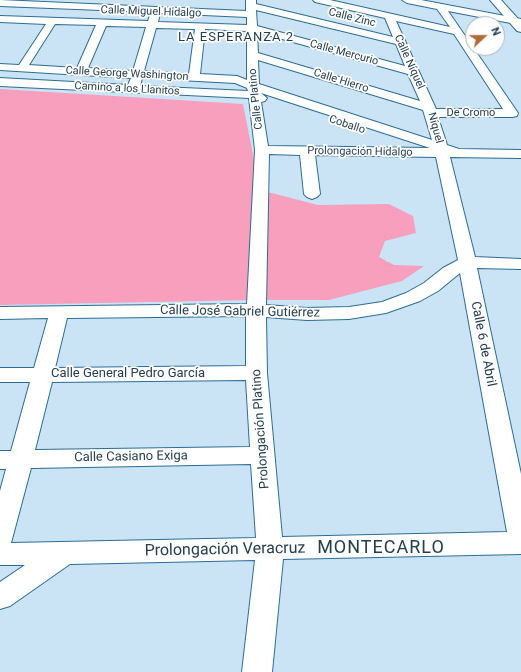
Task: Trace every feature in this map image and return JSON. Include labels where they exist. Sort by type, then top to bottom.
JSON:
[{"type":"main road","points":[[494,0],[520,23]]},
{"type":"main road","points":[[504,0],[520,23]]},
{"type":"street","points":[[200,11],[206,0]]},
{"type":"street","points":[[318,0],[457,32]]},
{"type":"street","points":[[407,0],[520,23]]},
{"type":"street","name":"Calle Zinc","points":[[3,4],[57,2],[102,3],[141,8],[155,3],[200,11],[251,6],[400,42]]},
{"type":"street","points":[[133,90],[152,24],[155,3]]},
{"type":"street","name":"Calle Platino","points":[[251,6],[253,55],[262,150],[256,310]]},
{"type":"street","points":[[441,7],[457,32]]},
{"type":"street","name":"Calle Níquel","points":[[388,17],[430,110]]},
{"type":"street","name":"Calle Miguel Hidalgo","points":[[0,19],[252,28]]},
{"type":"street","points":[[22,68],[53,20]]},
{"type":"street","points":[[81,71],[102,23]]},
{"type":"street","points":[[194,78],[200,26]]},
{"type":"street","name":"Calle Mercurio","points":[[252,28],[414,72]]},
{"type":"street","name":"De Cromo","points":[[430,110],[512,113],[457,32]]},
{"type":"street","name":"Calle Hierro","points":[[253,55],[430,110]]},
{"type":"street","name":"Calle George Washington","points":[[0,67],[236,80],[257,91]]},
{"type":"street","name":"Camino a los Llanitos","points":[[0,82],[133,90],[257,91]]},
{"type":"street","name":"Coballo","points":[[257,91],[411,150]]},
{"type":"street","name":"Coballo","points":[[257,91],[441,151]]},
{"type":"street","name":"Níquel","points":[[430,110],[441,151]]},
{"type":"street","name":"Prolongación Hidalgo","points":[[262,150],[411,150],[458,153],[521,154]]},
{"type":"street","points":[[307,151],[312,194]]},
{"type":"street","name":"Calle 6 de Abril","points":[[441,151],[467,262],[521,536]]},
{"type":"street","points":[[467,262],[521,264]]},
{"type":"street","name":"Calle José Gabriel Gutiérrez","points":[[0,313],[256,310],[314,314],[349,313],[386,308],[413,297],[431,287],[449,272],[467,262]]},
{"type":"street","name":"Prolongación Platino","points":[[256,310],[256,373],[270,549],[257,672]]},
{"type":"street","points":[[0,539],[10,460],[43,374],[59,312]]},
{"type":"street","name":"Calle General Pedro García","points":[[0,375],[256,373]]},
{"type":"street","name":"Calle Casiano Exiga","points":[[10,460],[263,455]]},
{"type":"street","name":"Prolongación Veracruz","points":[[0,554],[521,543]]},
{"type":"street","points":[[0,597],[64,553]]},
{"type":"shaded area","points":[[0,89],[243,104],[260,190],[318,205],[389,204],[413,216],[416,233],[385,241],[379,257],[394,265],[424,266],[402,281],[329,300],[0,305]]},
{"type":"district","name":"LA ESPERANZA 2","points":[[236,38]]},
{"type":"district","name":"MONTECARLO","points":[[381,548]]}]
